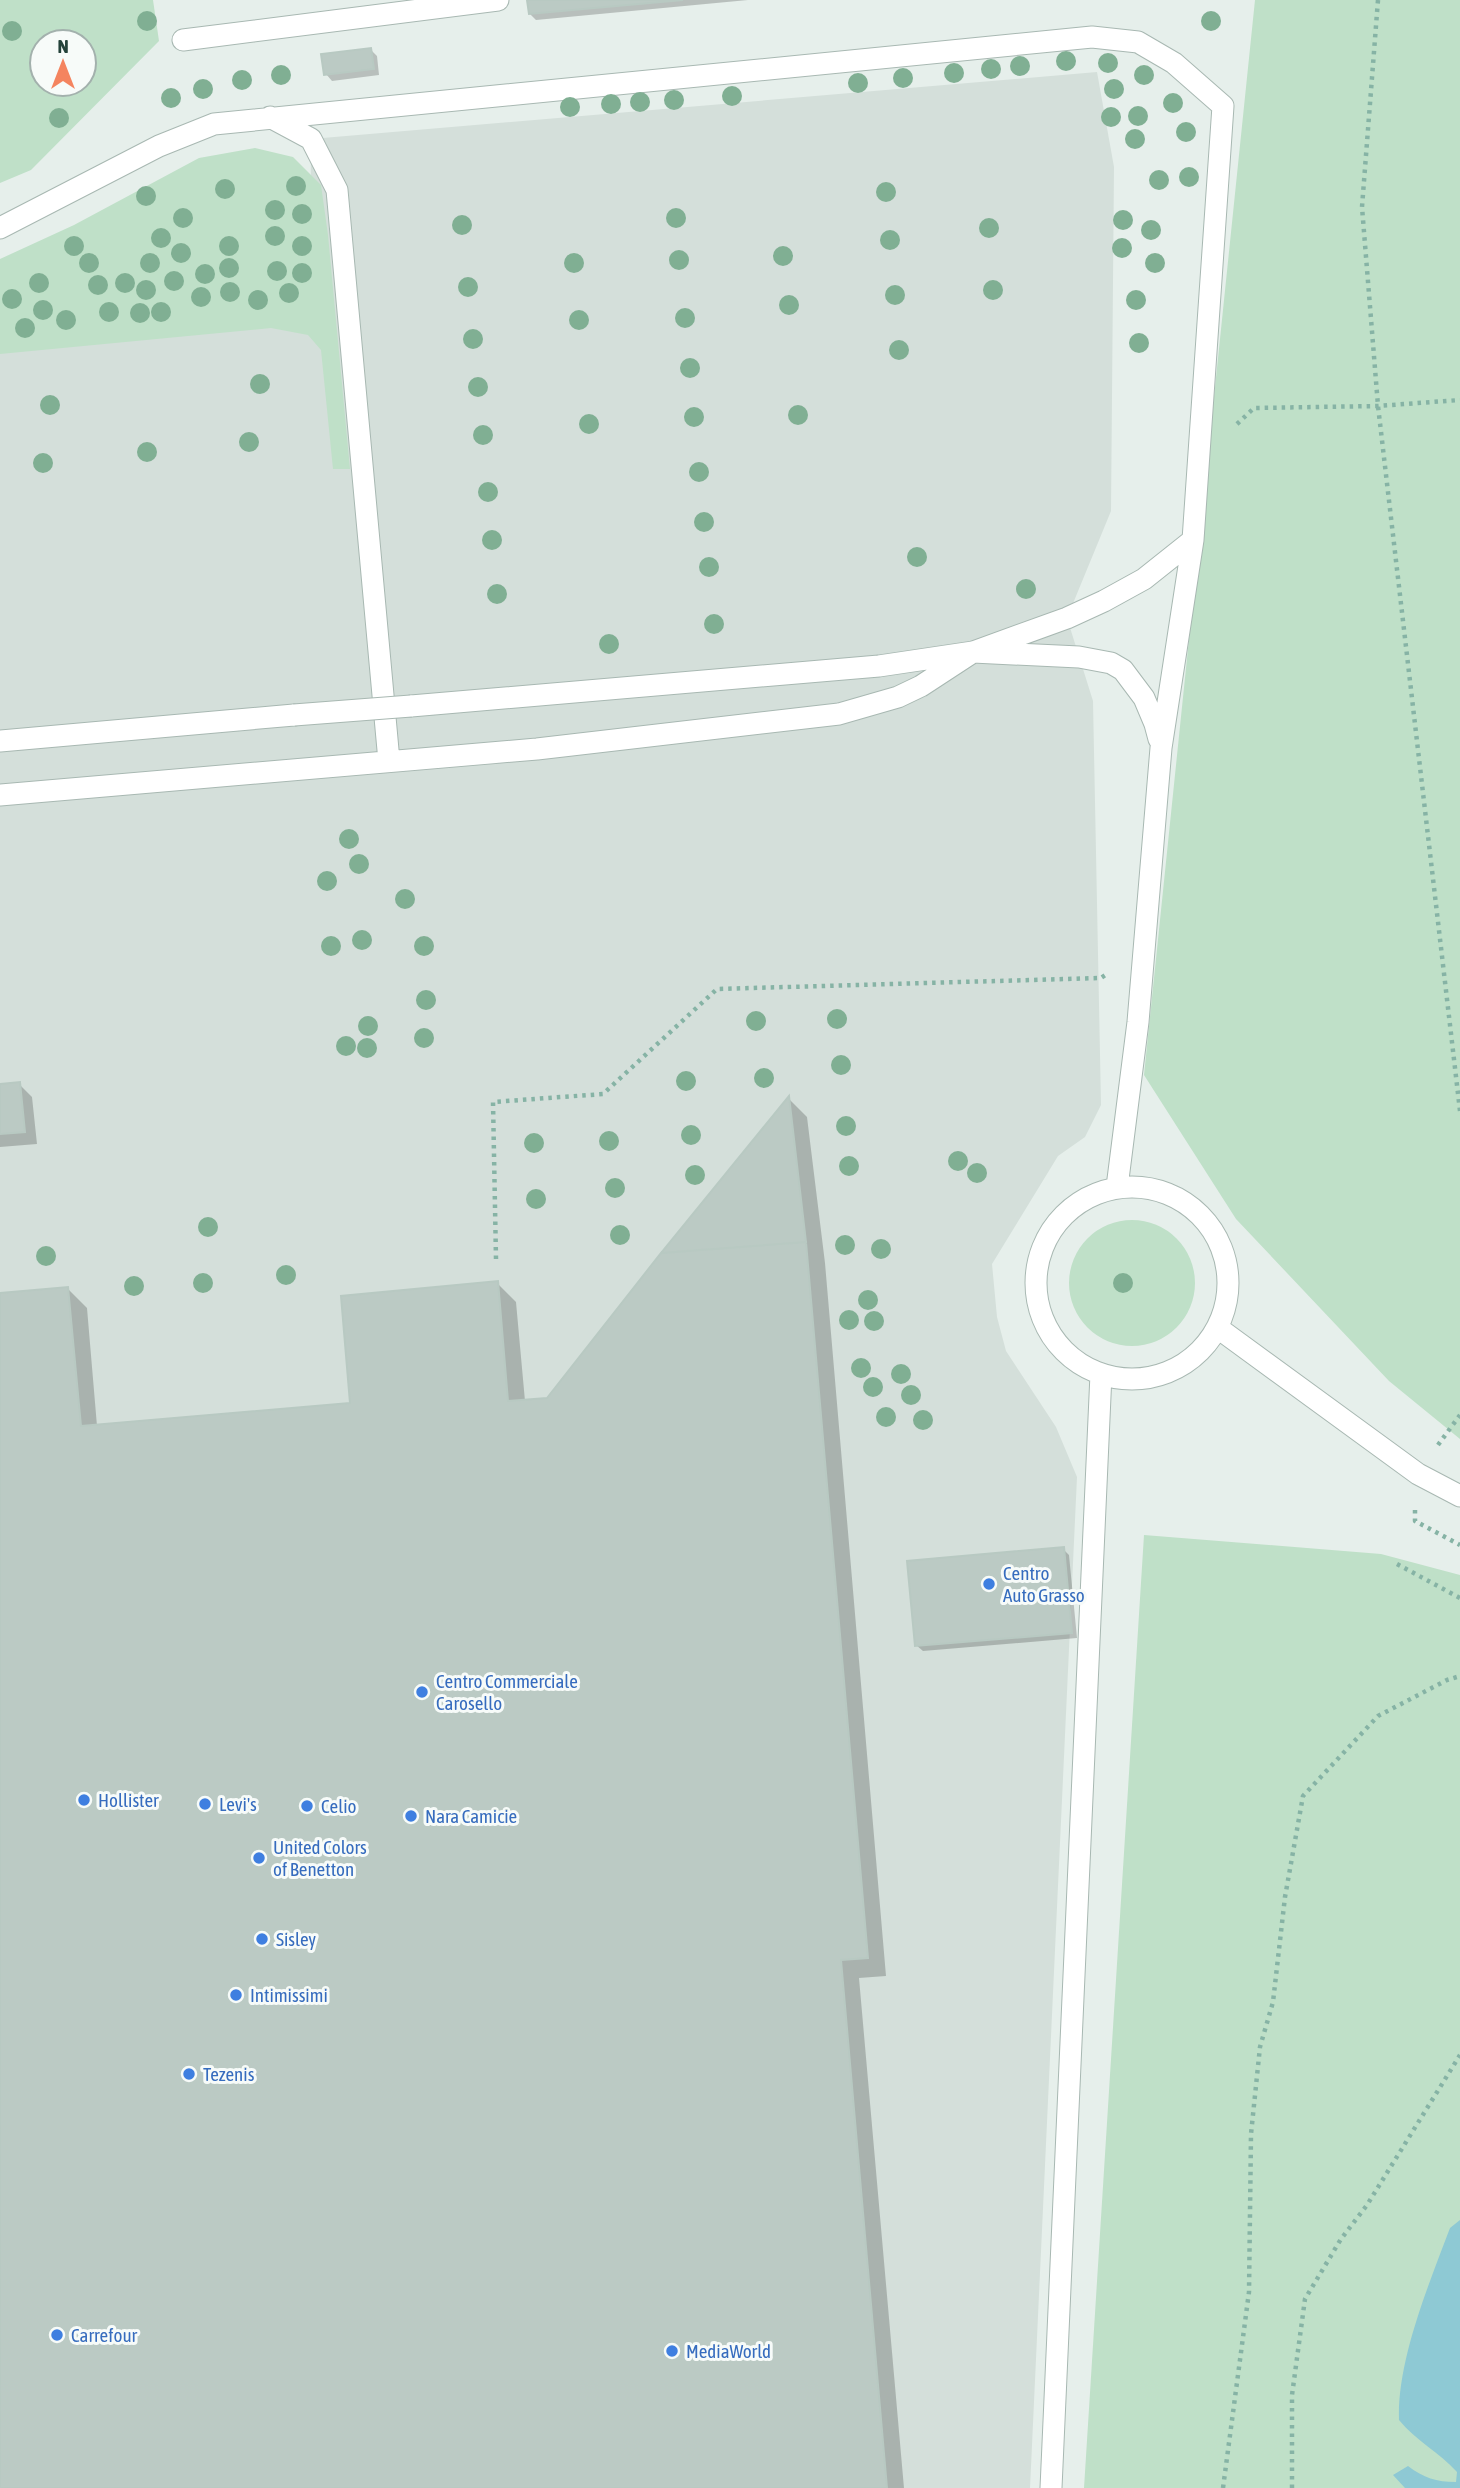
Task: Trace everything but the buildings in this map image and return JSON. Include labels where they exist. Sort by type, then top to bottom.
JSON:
[{"type":"lane","points":[[183,40],[498,0]]},
{"type":"lane","points":[[0,228],[159,146],[214,124],[1092,37],[1138,42],[1174,63],[1223,106],[1194,540],[1161,748],[1138,1022],[1117,1187]]},
{"type":"lane","points":[[270,117],[311,139],[337,190],[389,761]]},
{"type":"lane","points":[[0,741],[903,663],[973,652],[1067,618],[1125,591],[1194,540]]},
{"type":"lane","points":[[0,794],[537,749],[839,714],[898,697],[921,686],[973,652],[1079,657],[1111,663],[1123,670],[1144,698],[1161,748]]},
{"type":"lane","points":[[1117,1187],[1152,1188],[1185,1201],[1211,1226],[1226,1259],[1228,1294],[1218,1328],[1197,1355],[1168,1373],[1135,1380],[1101,1374],[1068,1356],[1048,1332],[1037,1303],[1035,1272],[1043,1242],[1061,1216],[1086,1197],[1117,1187]]},
{"type":"lane","points":[[1218,1328],[1418,1474],[1460,1496]]},
{"type":"lane","points":[[1051,2488],[1101,1374]]},
{"type":"path","points":[[1378,0],[1362,207],[1378,406],[1460,1111]]},
{"type":"path","points":[[1232,429],[1254,408],[1378,406],[1460,400]]},
{"type":"path","points":[[496,1259],[493,1102],[603,1094],[717,989],[1101,978],[1144,949]]},
{"type":"path","points":[[1397,1564],[1460,1598]]},
{"type":"path","points":[[1223,2488],[1249,2292],[1251,2134],[1260,2047],[1273,2002],[1284,1897],[1303,1796],[1378,1716],[1447,1680],[1460,1676]]},
{"type":"path","points":[[1292,2488],[1292,2395],[1305,2300],[1460,2054]]},
{"type":"shaded area","points":[[1097,72],[1114,167],[1111,511],[1067,618],[1093,701],[1101,1105],[1085,1137],[1058,1156],[992,1264],[997,1317],[1006,1351],[1056,1427],[1077,1477],[1030,2488],[0,2488],[0,349],[310,317],[311,139]]},
{"type":"green space","points":[[0,0],[153,0],[159,41],[31,170],[0,183]]},
{"type":"green space","points":[[1255,0],[1460,0],[1460,1439],[1389,1381],[1236,1219],[1144,1075]]},
{"type":"green space","points":[[255,148],[293,157],[321,185],[350,469],[333,469],[321,350],[308,335],[271,328],[0,354],[0,259],[74,225],[199,158]]},
{"type":"green space","points":[[1132,1220],[1156,1225],[1177,1238],[1190,1259],[1195,1283],[1190,1307],[1177,1328],[1156,1341],[1132,1346],[1108,1341],[1087,1328],[1074,1307],[1069,1283],[1074,1259],[1087,1238],[1108,1225]]},
{"type":"green space","points":[[1144,1535],[1381,1554],[1460,1575],[1460,2488],[1084,2488]]},
{"type":"water","points":[[1460,2220],[1460,2488],[1405,2488],[1393,2475],[1408,2466],[1430,2478],[1456,2482],[1457,2472],[1399,2420],[1403,2373],[1416,2322],[1450,2228]]},
{"type":"place","name":"Centro Auto Grasso","points":[[989,1584]]},
{"type":"place","name":"Centro Commerciale Carosello","points":[[422,1692]]},
{"type":"place","name":"Hollister","points":[[84,1800]]},
{"type":"place","name":"Levi's","points":[[205,1804]]},
{"type":"place","name":"Celio","points":[[307,1806]]},
{"type":"place","name":"Nara Camicie","points":[[411,1816]]},
{"type":"place","name":"United Colors of Benetton","points":[[259,1858]]},
{"type":"place","name":"Sisley","points":[[262,1939]]},
{"type":"place","name":"Intimissimi","points":[[236,1995]]},
{"type":"place","name":"Tezenis","points":[[189,2074]]},
{"type":"place","name":"Carrefour","points":[[57,2335]]},
{"type":"place","name":"MediaWorld","points":[[672,2351]]}]
